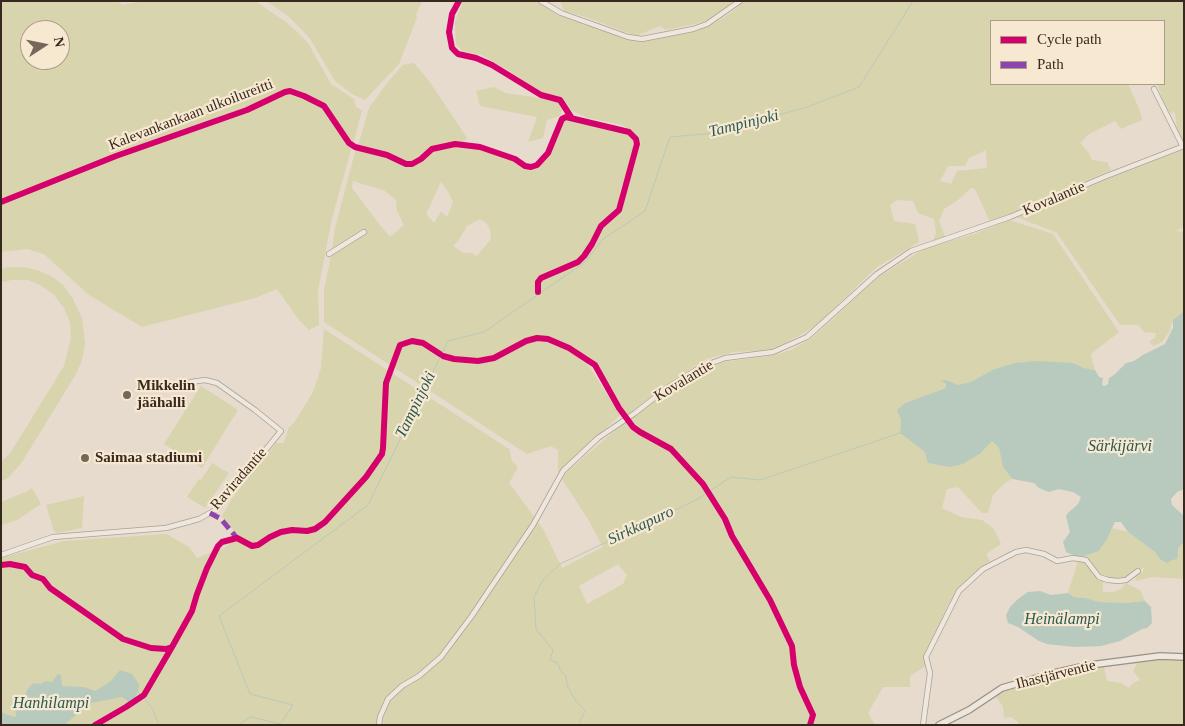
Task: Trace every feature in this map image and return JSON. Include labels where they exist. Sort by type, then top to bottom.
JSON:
[{"type":"street","points":[[541,1],[561,14],[628,37],[642,39],[693,29],[707,24],[740,1]]},
{"type":"street","points":[[1154,89],[1183,146]]},
{"type":"street","name":"Kovalantie","points":[[379,725],[380,717],[388,699],[402,686],[419,676],[442,657],[472,616],[533,525],[564,471],[598,438],[667,388],[700,367],[725,358],[773,352],[807,337],[876,274],[911,252],[1010,218],[1183,146]]},
{"type":"street","points":[[329,254],[364,232]]},
{"type":"street","name":"Raviradantie","points":[[1,555],[53,537],[166,528],[199,519],[217,509],[281,430],[217,383],[204,380],[191,382]]},
{"type":"street","points":[[923,725],[930,673],[926,657],[959,591],[983,569],[1016,552],[1026,550],[1044,554],[1057,561],[1073,558],[1086,560],[1099,577],[1118,582],[1126,580],[1138,572]]},
{"type":"street","name":"Ihastjärventie","points":[[939,725],[969,710],[1002,688],[1054,672],[1151,657],[1184,657]]},
{"type":"shaded area","points":[[1,1],[117,1],[122,5],[143,1],[255,1],[286,22],[308,43],[331,84],[354,99],[356,107],[362,110],[353,145],[324,105],[314,100],[312,101],[323,107],[352,147],[332,218],[318,291],[319,325],[309,330],[299,320],[277,289],[255,298],[142,327],[89,295],[44,254],[27,249],[1,252]]},
{"type":"shaded area","points":[[266,1],[422,1],[399,64],[365,100],[352,94],[335,81],[309,37],[287,15]]},
{"type":"shaded area","points":[[463,1],[537,1],[558,15],[627,39],[640,41],[690,33],[713,24],[732,12],[744,1],[1184,1],[1184,145],[1177,128],[1175,112],[1171,113],[1168,110],[1157,85],[1165,85],[1165,20],[990,20],[990,85],[1128,85],[1142,120],[1121,129],[1115,121],[1089,134],[1080,143],[1089,153],[1092,160],[1107,162],[1111,170],[1076,185],[1076,187],[990,222],[975,189],[971,188],[944,209],[939,221],[945,237],[933,241],[936,233],[934,219],[918,213],[913,201],[897,200],[890,205],[894,221],[915,224],[919,242],[877,267],[817,325],[772,350],[734,352],[706,359],[666,385],[627,415],[598,364],[582,355],[620,415],[558,473],[558,450],[551,446],[527,454],[324,322],[324,289],[335,228],[356,148],[387,156],[406,166],[413,165],[432,151],[438,149],[454,146],[479,148],[515,161],[522,168],[537,168],[553,146],[563,121],[565,119],[572,119],[628,134],[635,141],[635,148],[620,191],[619,204],[613,211],[621,210],[641,143],[635,133],[623,125],[588,118],[568,109],[558,96],[543,94],[482,55],[462,51],[456,44],[455,22]],"holes":[[[986,150],[987,168],[957,171],[951,184],[940,181],[948,166],[965,166],[969,158]],[[353,181],[385,191],[396,200],[397,211],[404,225],[390,237],[352,188]],[[441,182],[453,202],[447,217],[441,212],[434,223],[426,214]],[[480,219],[490,229],[491,239],[477,256],[472,253],[464,253],[453,246],[467,226]]]},
{"type":"shaded area","points":[[560,1],[735,1],[712,19],[704,22],[666,30],[660,26],[636,36],[583,16],[564,11]]},
{"type":"shaded area","points":[[414,63],[429,81],[467,138],[463,143],[433,148],[412,163],[406,163],[387,154],[358,146],[369,108],[403,65]]},
{"type":"shaded area","points":[[494,87],[505,93],[558,102],[562,110],[560,116],[547,120],[543,138],[528,142],[537,117],[480,106],[476,91]]},
{"type":"shaded area","points":[[1184,149],[1184,227],[1176,231],[1184,232],[1184,311],[1173,320],[1169,332],[1162,342],[1153,346],[1149,341],[1155,338],[1156,333],[1144,332],[1139,325],[1120,325],[1057,233],[1017,217]]},
{"type":"shaded area","points":[[1009,220],[1053,234],[1119,332],[1091,354],[1095,370],[1073,363],[992,370],[971,382],[957,385],[942,382],[946,384],[946,388],[905,403],[900,433],[925,452],[981,453],[992,441],[999,448],[1003,467],[1012,479],[993,495],[988,513],[982,513],[958,487],[947,489],[942,508],[961,517],[982,520],[994,529],[1001,544],[986,554],[990,561],[964,583],[949,603],[924,657],[927,665],[910,676],[910,687],[883,687],[868,713],[875,725],[813,725],[815,716],[802,688],[796,666],[794,647],[771,601],[734,537],[727,520],[703,482],[679,454],[673,448],[641,431],[630,419],[666,391],[694,374],[724,362],[775,355],[791,350],[811,339],[877,278],[924,249],[974,234]]},
{"type":"shaded area","points":[[9,267],[37,270],[51,276],[63,285],[72,297],[82,318],[85,343],[82,360],[76,374],[22,462],[8,478],[1,481],[1,462],[11,452],[64,366],[71,338],[70,322],[64,308],[54,295],[42,286],[28,280],[1,282],[1,269]]},
{"type":"shaded area","points":[[324,329],[509,449],[512,461],[518,467],[509,483],[543,529],[562,568],[603,547],[562,479],[568,471],[625,422],[637,433],[668,450],[706,490],[725,520],[731,536],[769,600],[791,646],[793,665],[799,687],[812,715],[809,725],[1,725],[1,558],[64,541],[166,534],[189,547],[197,558],[225,547],[239,537],[222,516],[233,497],[276,443],[284,443],[289,427],[294,423],[313,392],[321,368]],"holes":[[[618,564],[627,575],[623,584],[587,604],[579,586]]]},
{"type":"shaded area","points":[[201,386],[238,410],[202,468],[164,444]]},
{"type":"shaded area","points":[[212,463],[229,473],[205,508],[187,497]]},
{"type":"shaded area","points":[[32,488],[41,504],[17,520],[1,525],[1,502]]},
{"type":"shaded area","points":[[84,496],[82,528],[57,533],[54,531],[46,505]]},
{"type":"shaded area","points":[[1112,528],[1128,532],[1155,552],[1160,559],[1179,553],[1179,547],[1184,542],[1184,579],[1153,577],[1136,581],[1135,576],[1143,572],[1144,568],[1137,570],[1125,579],[1106,577],[1103,582],[1103,592],[1114,592],[1121,589],[1126,583],[1140,590],[1145,601],[1125,603],[1099,602],[1074,597],[1068,593],[1078,561],[1084,556],[1099,551]]},
{"type":"shaded area","points":[[1161,660],[1184,661],[1184,725],[1018,725],[1018,722],[1011,717],[1004,718],[1003,706],[996,697],[1003,691],[1036,681],[1091,668],[1104,667],[1107,681],[1121,683],[1129,688],[1133,683],[1140,680],[1133,671],[1137,663]]},
{"type":"water","name":"Särkijärvi","points":[[1184,311],[1184,489],[1177,492],[1171,499],[1172,505],[1184,516],[1184,542],[1179,547],[1177,559],[1167,563],[1160,559],[1155,552],[1128,532],[1121,522],[1115,522],[1099,551],[1084,556],[1076,556],[1066,552],[1063,542],[1070,532],[1066,516],[1078,504],[1081,497],[1073,492],[1059,489],[1049,492],[1039,488],[1034,483],[1012,479],[1003,467],[999,448],[992,441],[981,453],[963,464],[950,467],[928,463],[925,452],[900,433],[901,420],[897,410],[905,403],[946,388],[946,384],[941,381],[946,380],[957,385],[971,382],[992,370],[1015,363],[1037,361],[1073,363],[1095,370],[1099,377],[1103,378],[1102,385],[1105,386],[1108,384],[1109,378],[1126,363],[1134,361],[1165,344],[1173,328],[1173,320]]},
{"type":"water","name":"Heinälampi","points":[[1040,591],[1051,595],[1068,593],[1074,597],[1099,602],[1125,603],[1145,601],[1151,607],[1152,623],[1147,628],[1120,641],[1101,646],[1075,647],[1047,644],[1008,623],[1006,615],[1010,607],[1018,599],[1028,592]]},
{"type":"water","name":"Hanhilampi","points":[[120,670],[132,674],[139,684],[135,698],[129,702],[122,697],[91,703],[64,725],[1,725],[1,709],[3,713],[16,716],[15,707],[24,698],[27,690],[33,683],[52,682],[58,674],[61,675],[62,686],[84,687],[95,691],[110,682]]},
{"type":"waterway","name":"Tampinjoki","points":[[281,723],[293,705],[250,694],[219,616],[368,505],[448,341],[484,332],[585,262],[603,239],[645,211],[670,137],[715,133],[807,107],[859,87],[913,1]]},
{"type":"waterway","name":"Sirkkapuro","points":[[578,725],[585,711],[575,700],[567,685],[566,676],[560,670],[558,663],[550,660],[553,650],[536,629],[534,597],[543,580],[560,564],[698,499],[731,477],[760,480],[900,433]]},
{"type":"waterway","points":[[138,692],[152,708],[159,725]]},
{"type":"waterway","points":[[238,725],[251,717],[284,725]]},
{"type":"marked path","points":[[210,513],[221,519],[237,538]]},
{"type":"cycle path","points":[[459,1],[452,14],[449,32],[452,48],[458,54],[476,58],[492,65],[541,95],[560,100],[571,117]]},
{"type":"cycle path","name":"Kalevankankaan ulkoilureitti","points":[[1,202],[116,156],[247,110],[290,91],[324,106],[349,143],[355,147],[387,155],[406,164],[412,164],[421,159],[432,149],[455,144],[480,147],[515,159],[525,166],[531,167],[537,165],[548,153],[562,119],[566,117],[629,132],[636,139],[637,144],[619,210],[601,226],[592,244],[578,262],[541,278],[538,282],[538,292]]},
{"type":"cycle path","points":[[443,356],[478,361],[494,358],[526,341],[537,338],[548,339],[569,348],[595,365],[619,408],[633,427],[671,449],[703,484],[725,519],[732,536],[770,600],[792,646],[794,665],[800,687],[813,715],[810,725]]},
{"type":"cycle path","points":[[1,565],[10,564],[25,567],[32,575],[43,579],[50,588],[123,639],[151,648],[166,649],[172,647],[192,611],[207,568],[222,542],[237,538],[252,546],[258,545],[281,532],[315,529],[325,522],[366,477],[382,454],[386,383],[400,345],[412,341],[423,343],[440,354]]},
{"type":"cycle path","points":[[95,725],[144,695],[172,647]]},
{"type":"place","name":"Mikkelin jäähalli","points":[[127,395]]},
{"type":"place","name":"Saimaa stadiumi","points":[[85,458]]}]
